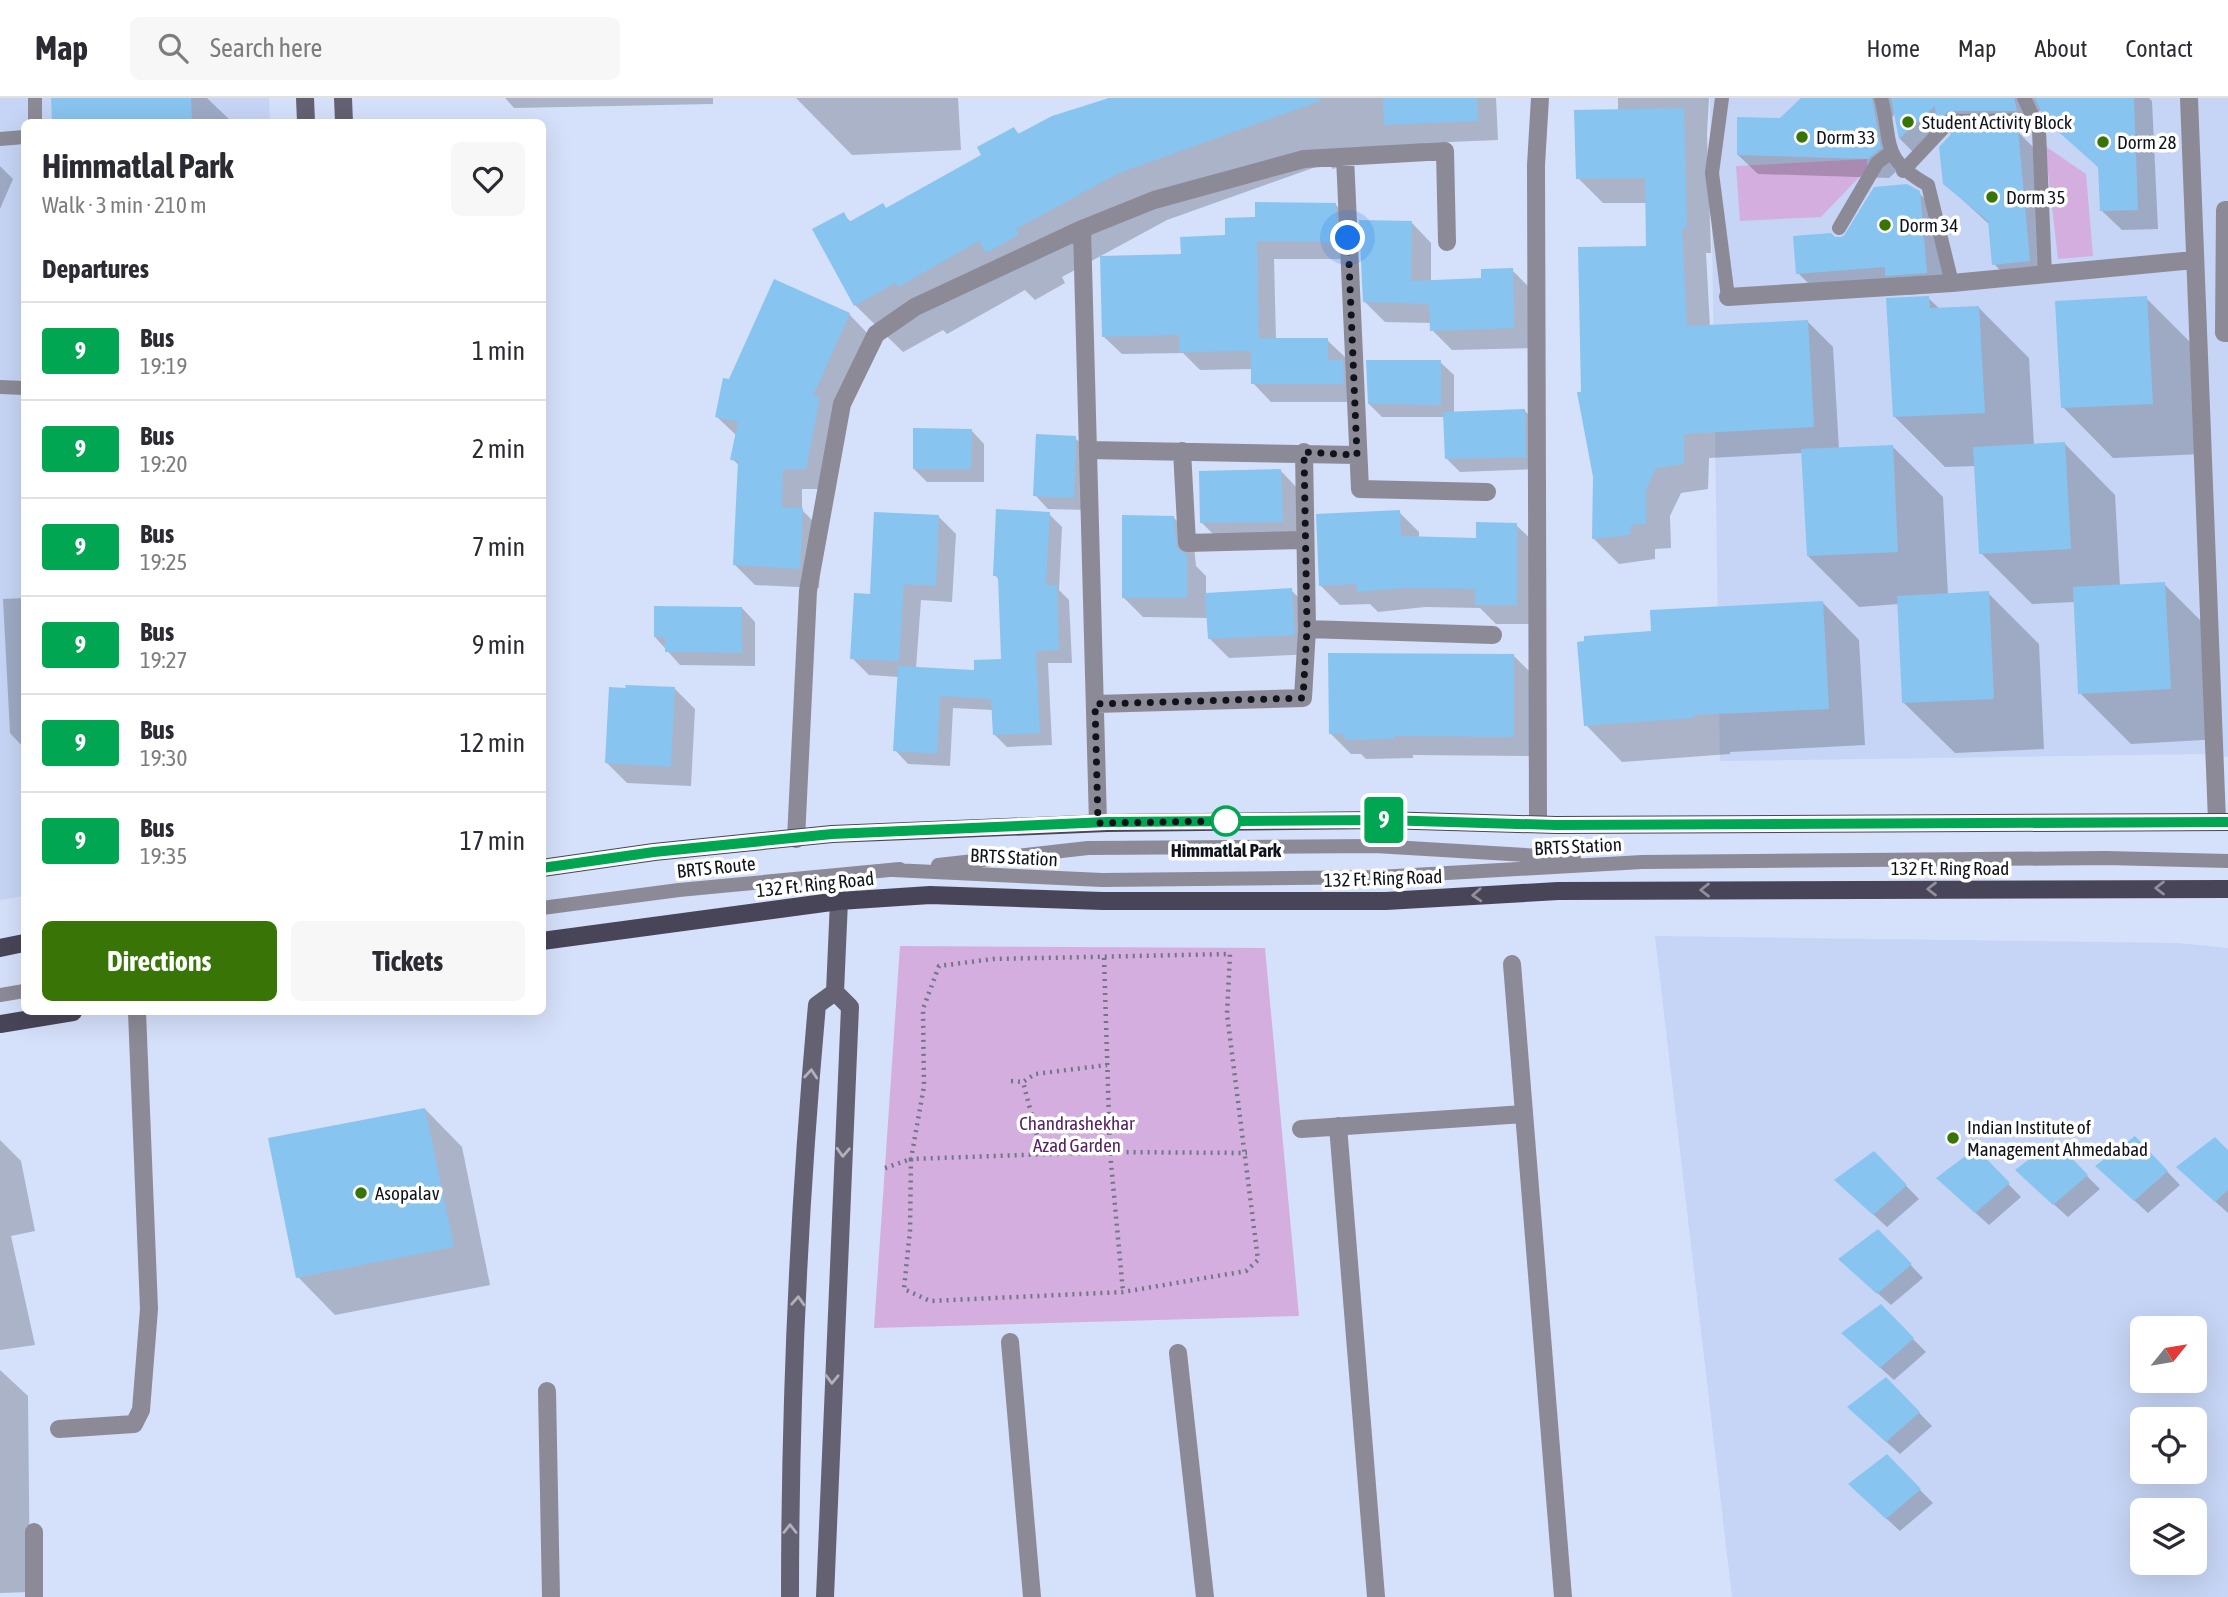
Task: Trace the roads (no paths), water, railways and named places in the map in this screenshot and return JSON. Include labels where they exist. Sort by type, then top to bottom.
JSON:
[{"type":"main road","points":[[546,867],[654,852],[929,828],[1098,823],[1382,820],[1538,824],[2222,822]]},
{"type":"main road","name":"132 Ft. Ring Road","points":[[546,941],[839,901],[930,895],[1102,901],[1386,901],[1558,891],[2228,888]]},
{"type":"main road","points":[[0,948],[21,944]]},
{"type":"main road","points":[[0,1024],[55,1015]]},
{"type":"street","points":[[305,98],[306,119]]},
{"type":"street","points":[[343,98],[344,119]]},
{"type":"street","points":[[1538,824],[1536,165],[1541,98]]},
{"type":"street","points":[[2189,98],[2194,260],[2222,822]]},
{"type":"street","points":[[796,839],[808,591],[842,404],[876,334],[915,307],[1082,229],[1154,200],[1304,159],[1445,151],[1447,242]]},
{"type":"street","points":[[1345,156],[1360,489],[1487,492]]},
{"type":"street","points":[[2228,210],[2225,210],[2224,333],[2228,333]]},
{"type":"street","points":[[1082,229],[1098,823]]},
{"type":"street","points":[[1728,297],[1952,283],[2194,260]]},
{"type":"street","points":[[1088,450],[1357,455]]},
{"type":"street","points":[[1182,451],[1187,543],[1304,540]]},
{"type":"street","points":[[1095,704],[1303,698],[1307,628],[1304,452]]},
{"type":"street","points":[[1307,628],[1493,635]]},
{"type":"street","points":[[825,1597],[850,1007],[835,992],[839,901]]},
{"type":"street","points":[[1512,964],[1563,1597]]},
{"type":"street","points":[[790,1597],[790,1476],[808,1105],[817,1005],[835,992]]},
{"type":"street","points":[[59,1429],[134,1424],[141,1410],[149,1309],[137,1015]]},
{"type":"street","points":[[1301,1129],[1524,1114]]},
{"type":"street","points":[[1338,1126],[1376,1597]]},
{"type":"street","points":[[1010,1342],[1032,1597]]},
{"type":"street","points":[[1178,1353],[1205,1597]]},
{"type":"street","points":[[547,1391],[551,1597]]},
{"type":"street","points":[[34,1532],[34,1597]]},
{"type":"lane","points":[[35,98],[35,119]]},
{"type":"lane","points":[[1721,98],[1712,173],[1728,297]]},
{"type":"lane","points":[[1881,98],[1891,152],[1903,171],[1928,185],[1952,283]]},
{"type":"lane","points":[[2024,98],[2039,130],[2045,275]]},
{"type":"lane","points":[[1903,171],[1950,121],[2035,120]]},
{"type":"lane","points":[[0,139],[21,137]]},
{"type":"lane","points":[[1839,228],[1877,163],[1891,152]]},
{"type":"lane","points":[[0,387],[21,387]]},
{"type":"lane","name":"BRTS Station","points":[[893,870],[1087,848],[1375,846],[1642,862]]},
{"type":"lane","points":[[1642,862],[2106,858],[2228,861]]},
{"type":"lane","name":"BRTS Station","points":[[893,870],[1102,880],[1378,877],[1642,862]]},
{"type":"lane","name":"BRTS Route","points":[[546,907],[679,890],[893,870]]},
{"type":"lane","points":[[0,995],[21,992]]},
{"type":"place","name":"Student Activity Block","points":[[1908,122]]},
{"type":"place","name":"Dorm 33","points":[[1802,137]]},
{"type":"place","name":"Dorm 28","points":[[2103,142]]},
{"type":"place","name":"Dorm 35","points":[[1992,197]]},
{"type":"place","name":"Dorm 34","points":[[1885,225]]},
{"type":"place","name":"Himmatlal Park","points":[[1226,821]]},
{"type":"place","name":"Indian Institute of Management Ahmedabad","points":[[1953,1138]]},
{"type":"place","name":"Asopalav","points":[[361,1193]]},
{"type":"park label","name":"Chandrashekhar Azad Garden","points":[[1077,1134]]}]
